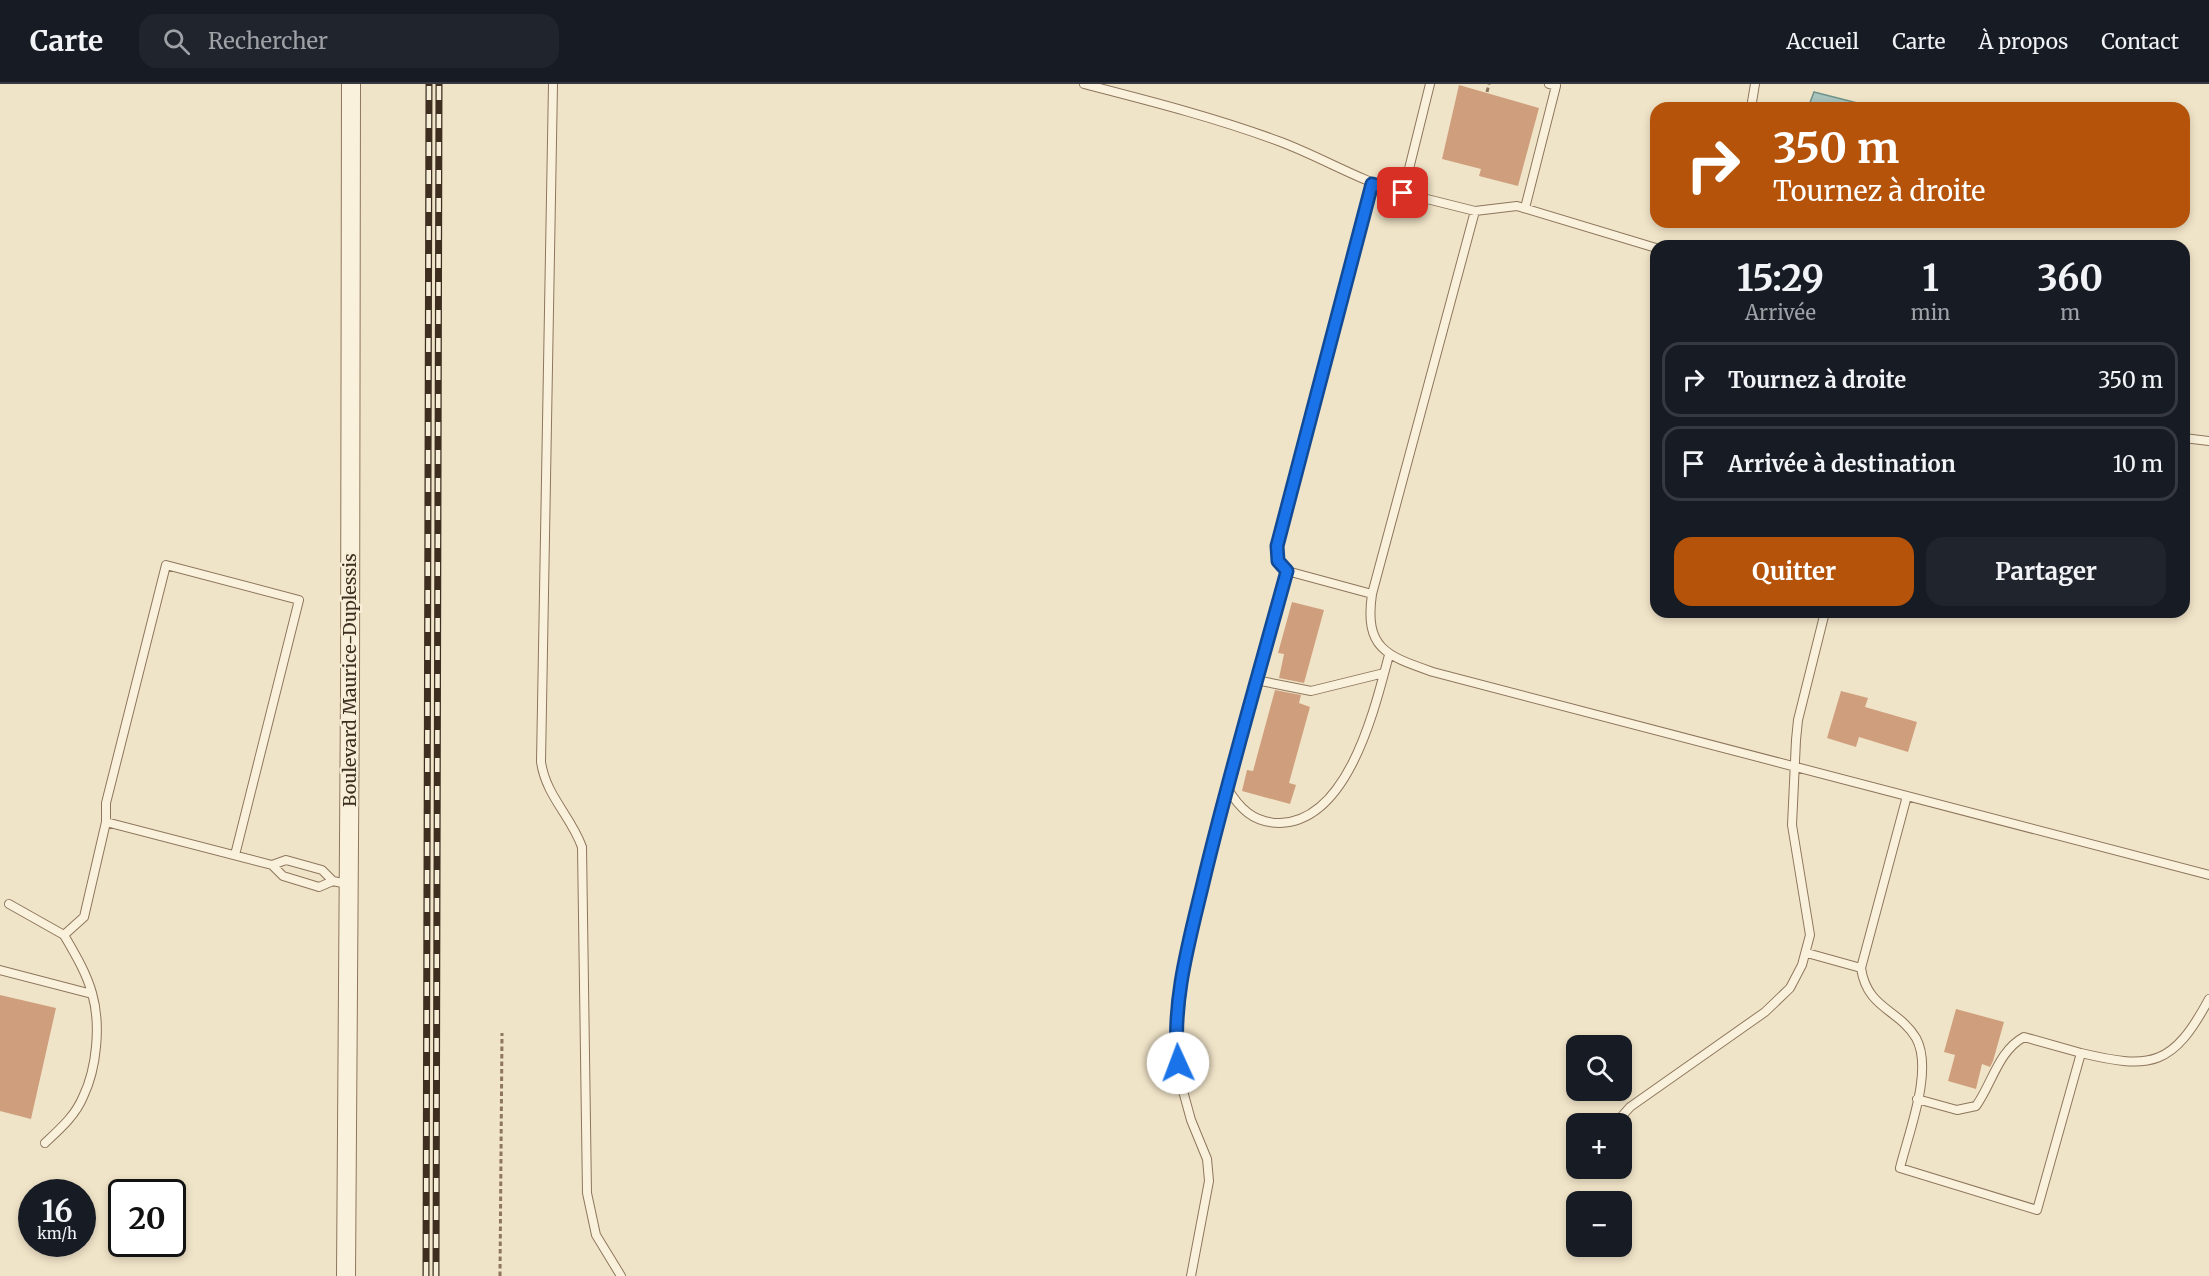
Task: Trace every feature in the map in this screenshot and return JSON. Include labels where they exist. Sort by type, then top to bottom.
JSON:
[{"type":"street","name":"Boulevard Maurice-Duplessis","points":[[346,1276],[341,882],[351,84]]},
{"type":"lane","points":[[552,84],[542,762],[548,791],[578,834],[582,847],[587,1193],[596,1235],[621,1276]]},
{"type":"lane","points":[[1084,84],[1261,134],[1353,173],[1372,184],[1403,193],[1475,211],[1507,205],[1525,208],[1650,246]]},
{"type":"lane","points":[[1403,193],[1430,84]]},
{"type":"lane","points":[[1752,102],[1755,84]]},
{"type":"lane","points":[[1525,208],[1554,85]]},
{"type":"lane","points":[[1372,184],[1277,546],[1278,561],[1287,571],[1372,594]]},
{"type":"lane","points":[[1475,211],[1372,594],[1370,628],[1389,655],[1433,672],[2209,875]]},
{"type":"lane","points":[[2190,439],[2209,441]]},
{"type":"lane","points":[[64,935],[84,917],[106,822],[106,803],[166,565],[299,600],[235,855]]},
{"type":"lane","points":[[1191,1276],[1209,1181],[1206,1159],[1191,1120],[1180,1080],[1176,1047],[1185,958],[1226,786],[1287,571]]},
{"type":"lane","points":[[1625,1113],[1630,1107],[1765,1012],[1790,988],[1807,953],[1810,935],[1791,825],[1798,720],[1824,618]]},
{"type":"lane","points":[[1226,786],[1238,805],[1259,820],[1284,823],[1311,814],[1335,790],[1350,769],[1362,743],[1389,655]]},
{"type":"lane","points":[[1256,680],[1311,691],[1384,673]]},
{"type":"lane","points":[[1907,796],[1861,968],[1863,983],[1872,998],[1916,1037],[1922,1055],[1923,1074],[1900,1168],[2037,1210],[2081,1053]]},
{"type":"lane","points":[[106,822],[272,865],[283,876],[319,888],[341,882]]},
{"type":"lane","points":[[272,865],[286,860],[322,870],[341,882]]},
{"type":"lane","points":[[9,904],[64,935],[82,967],[92,994],[97,1020],[93,1064],[83,1097],[66,1124],[45,1143]]},
{"type":"lane","points":[[1807,953],[1861,968]]},
{"type":"lane","points":[[0,970],[92,994]]},
{"type":"lane","points":[[1917,1099],[1957,1110],[1976,1106],[1986,1092],[2004,1055],[2013,1043],[2024,1037],[2081,1053],[2132,1063],[2151,1060],[2171,1051],[2187,1036],[2209,999]]},
{"type":"path","points":[[1487,92],[1489,84]]},
{"type":"path","points":[[500,1276],[502,1033]]},
{"type":"water","points":[[1814,92],[1853,102],[1810,102]]},
{"type":"building","points":[[1459,85],[1539,108],[1518,186],[1479,176],[1481,169],[1442,159]]},
{"type":"building","points":[[1292,602],[1324,610],[1304,683],[1279,678],[1284,654],[1278,653]]},
{"type":"building","points":[[1275,690],[1301,695],[1299,703],[1310,707],[1289,783],[1296,785],[1290,804],[1242,791],[1247,770],[1253,771]]},
{"type":"building","points":[[1841,691],[1868,698],[1865,707],[1917,722],[1908,752],[1859,737],[1856,747],[1827,738]]},
{"type":"building","points":[[0,995],[56,1008],[31,1119],[0,1111]]},
{"type":"building","points":[[1956,1009],[2004,1022],[1993,1061],[1990,1067],[1982,1064],[1976,1089],[1948,1081],[1955,1055],[1944,1052]]},
{"type":"railway","points":[[426,1276],[429,84]]},
{"type":"railway","points":[[436,1276],[439,84]]},
{"type":"route","points":[[1178,1063],[1176,1047],[1185,958],[1226,786],[1287,571],[1278,561],[1277,546],[1372,184],[1403,193]]}]
